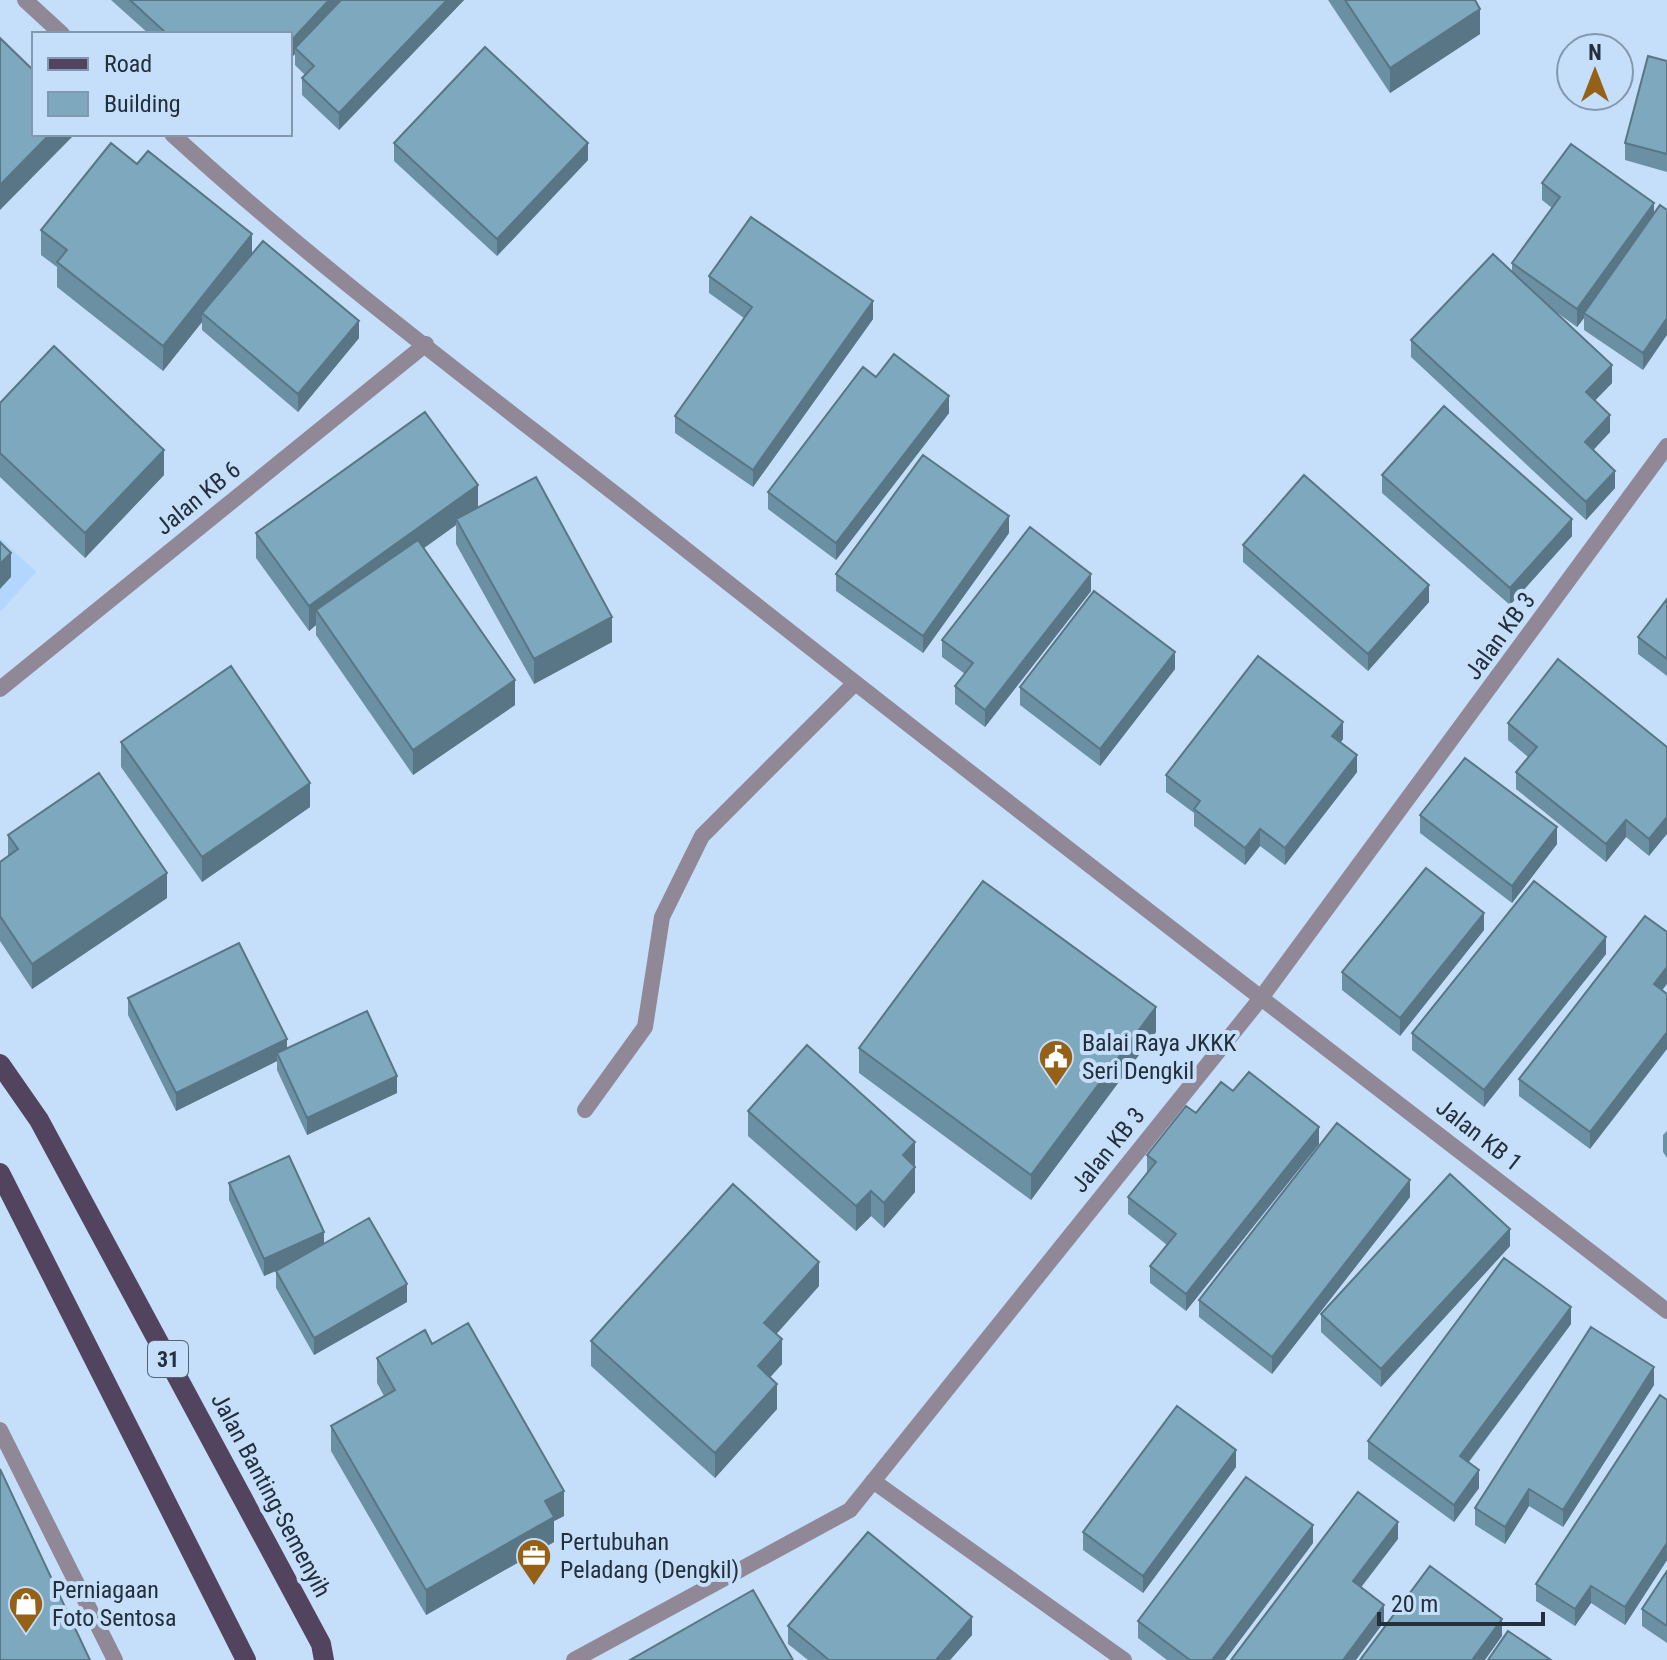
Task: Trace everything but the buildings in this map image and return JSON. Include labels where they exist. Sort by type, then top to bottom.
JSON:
[{"type":"main road","name":"Jalan Banting-Semenyih","points":[[0,1064],[39,1120],[321,1644],[324,1660]]},
{"type":"main road","points":[[0,1173],[246,1660]]},
{"type":"street","points":[[25,0],[60,32]]},
{"type":"street","name":"Jalan KB 1","points":[[174,136],[221,179],[426,344],[855,683],[1667,1311]]},
{"type":"street","name":"Jalan KB 6","points":[[0,689],[426,344]]},
{"type":"street","name":"Jalan KB 3","points":[[574,1660],[850,1510],[1261,998],[1667,446]]},
{"type":"street","points":[[585,1110],[645,1027],[662,917],[702,836],[855,683]]},
{"type":"street","points":[[0,1430],[115,1660]]},
{"type":"street","points":[[873,1481],[1124,1660]]},
{"type":"shaded area","points":[[0,538],[36,572],[0,612]]},
{"type":"place","name":"Balai Raya JKKK Seri Dengkil","points":[[1056,1088]]},
{"type":"place","name":"Pertubuhan Peladang (Dengkil)","points":[[534,1587]]},
{"type":"place","name":"Perniagaan Foto Sentosa","points":[[26,1635]]}]
